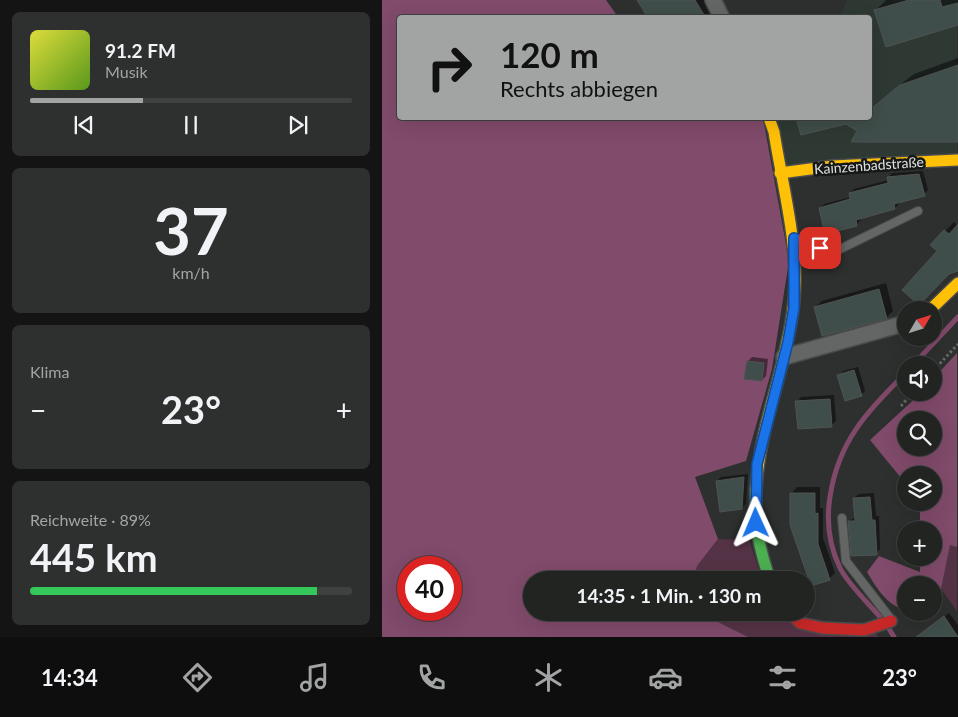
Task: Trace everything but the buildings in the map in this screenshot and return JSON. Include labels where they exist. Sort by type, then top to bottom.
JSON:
[{"type":"street","points":[[713,0],[720,15]]},
{"type":"street","points":[[767,571],[756,540],[757,464],[784,357],[794,308],[794,238],[780,173],[774,132],[770,120]]},
{"type":"street","name":"Kainzenbadstraße","points":[[780,173],[833,166],[958,160]]},
{"type":"street","points":[[939,301],[958,282]]},
{"type":"street","points":[[784,357],[897,326]]},
{"type":"street","points":[[798,621],[822,628],[864,630],[887,622]]},
{"type":"lane","points":[[794,238],[832,254],[918,211]]},
{"type":"lane","points":[[842,518],[846,561],[887,622]]},
{"type":"path","points":[[942,361],[958,344]]},
{"type":"path","points":[[901,406],[905,401]]},
{"type":"shaded area","points":[[382,0],[606,0],[617,15],[397,15],[397,120],[763,120],[789,261],[772,369],[746,461],[695,477],[718,539],[697,566],[696,571],[523,571],[523,621],[716,621],[748,637],[382,637]]},
{"type":"shaded area","points":[[847,0],[957,0],[957,160],[780,173],[769,120],[872,120],[872,15],[841,15]]},
{"type":"shaded area","points":[[957,353],[957,547],[950,545],[942,584],[942,576],[897,576],[897,607],[878,590],[867,572],[879,556],[897,563],[897,566],[905,566],[920,572],[920,566],[942,566],[942,521],[920,521],[920,511],[942,511],[942,466],[897,466],[897,473],[870,440],[897,415],[897,456],[942,456],[942,411],[901,411],[912,401],[942,401],[942,369]]},
{"type":"shaded area","points":[[718,539],[749,540],[759,571],[696,571],[697,566]]},
{"type":"shaded area","points":[[950,544],[957,547],[957,611],[942,590]]},
{"type":"shaded area","points":[[815,619],[874,630],[878,637],[748,637],[716,621],[815,621]]},
{"type":"waterway","points":[[921,356],[958,317]]},
{"type":"waterway","points":[[881,618],[853,587],[840,568],[831,542],[829,506],[834,477],[847,444],[867,414],[897,382]]},
{"type":"waterway","points":[[888,627],[894,637]]},
{"type":"traffic: fast","points":[[756,490],[758,536],[767,571]]},
{"type":"traffic: slow","points":[[756,490],[762,444],[789,333],[795,288],[795,265],[790,221],[774,132],[770,120]]},
{"type":"traffic: slow","points":[[780,173],[833,166],[958,160]]},
{"type":"traffic: slow","points":[[939,301],[958,283]]},
{"type":"traffic: jam","points":[[798,621],[822,628],[864,630],[891,621]]},
{"type":"route","points":[[756,523],[757,464],[788,342],[794,308],[794,238],[820,248]]}]
